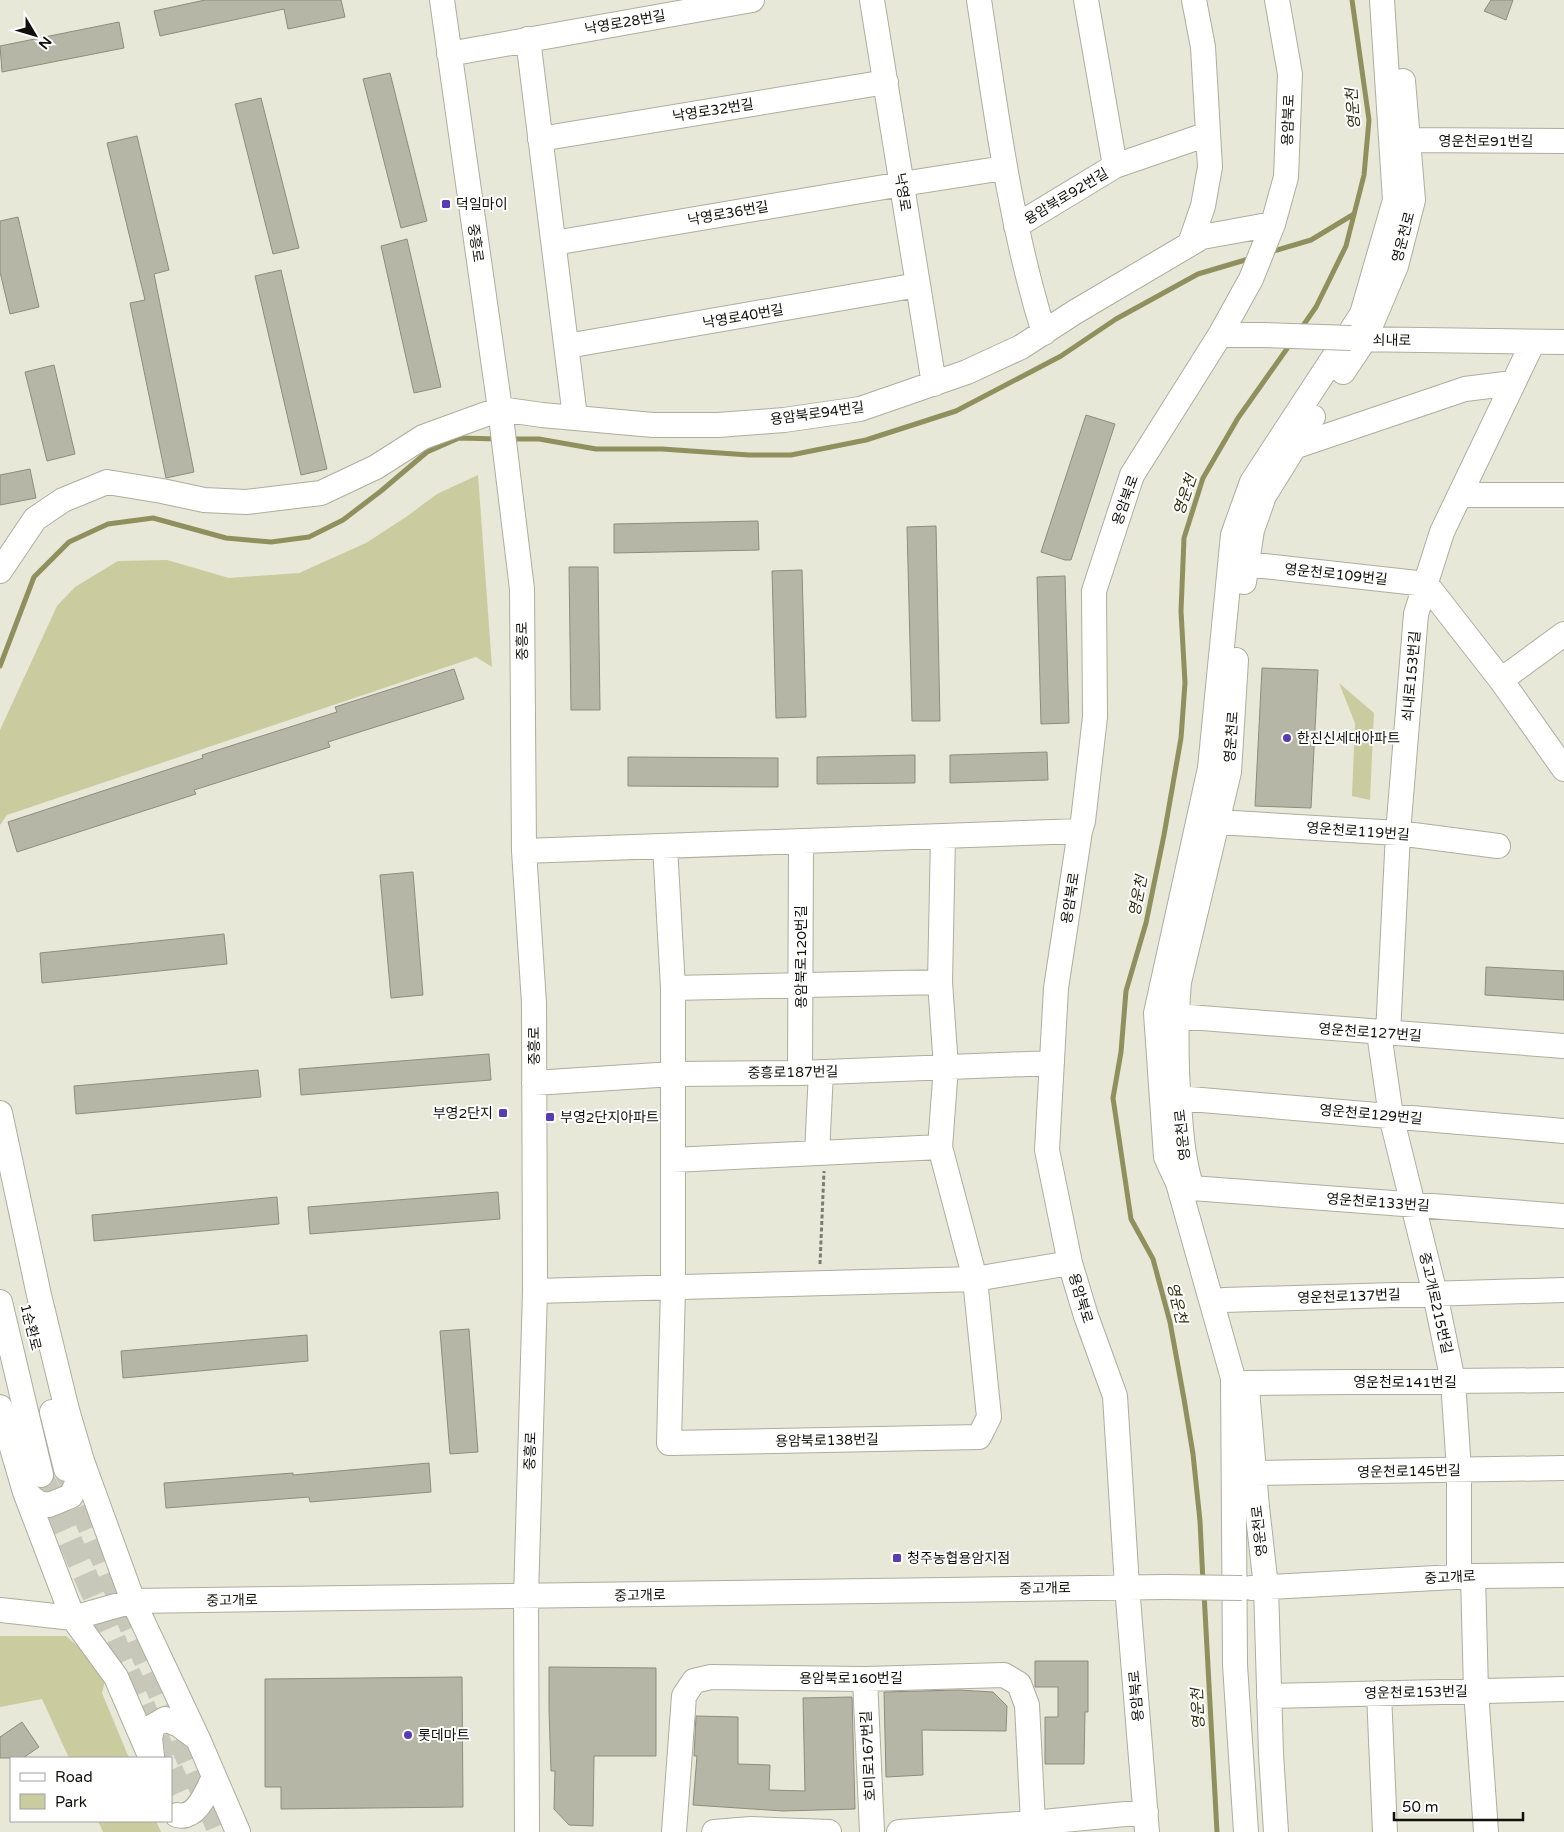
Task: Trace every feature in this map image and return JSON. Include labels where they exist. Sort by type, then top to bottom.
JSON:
[{"type":"street","name":"중흥로","points":[[442,0],[501,418],[522,589],[524,851],[534,1003],[535,1291],[526,1596]]},
{"type":"street","name":"낙영로28번길","points":[[449,54],[752,0]]},
{"type":"street","name":"낙영로","points":[[872,0],[934,384]]},
{"type":"street","points":[[980,0],[1004,168],[1028,282],[1044,332]]},
{"type":"street","name":"용암북로92번길","points":[[1086,0],[1115,166]]},
{"type":"street","points":[[1190,244],[1203,206],[1210,166],[1203,47],[1194,0]]},
{"type":"street","name":"용암북로","points":[[1146,1822],[1127,1586],[1115,1396],[1086,1316],[1070,1264],[1047,1150],[1056,988],[1083,821],[1095,718],[1094,592],[1132,475],[1220,335],[1251,279],[1273,224],[1286,177],[1290,74],[1277,0]]},
{"type":"street","points":[[1246,1832],[1235,1665],[1233,1378],[1178,1183],[1166,1157],[1156,1013],[1210,768],[1234,535],[1252,482],[1362,314],[1394,200],[1382,0]]},
{"type":"street","name":"영운천로","points":[[1276,1832],[1271,1754],[1266,1587],[1246,1372],[1184,1164],[1178,1098],[1176,1016],[1179,982],[1229,772],[1240,606],[1252,530],[1264,496],[1358,339],[1396,266],[1413,200],[1396,0]]},
{"type":"street","points":[[528,39],[575,417]]},
{"type":"street","name":"낙영로32번길","points":[[540,139],[886,82]]},
{"type":"street","name":"용암북로92번길","points":[[1016,226],[1115,166],[1208,134]]},
{"type":"street","name":"영운천로91번길","points":[[1408,140],[1564,141]]},
{"type":"street","name":"낙영로36번길","points":[[553,235],[1004,168]]},
{"type":"street","name":"용암북로94번길","points":[[501,418],[575,417],[653,425],[718,425],[784,420],[860,409],[967,372],[1014,351],[1082,307],[1202,237],[1273,224]]},
{"type":"street","name":"낙영로40번길","points":[[567,346],[918,285]]},
{"type":"street","name":"쇠내로","points":[[1220,335],[1564,342]]},
{"type":"street","name":"쇠내로153번길","points":[[1384,1033],[1416,614],[1442,532],[1533,342]]},
{"type":"street","points":[[1294,447],[1465,389],[1513,383]]},
{"type":"street","points":[[0,571],[35,519],[63,500],[107,482],[204,500],[246,502],[321,492],[376,468],[422,437],[501,418]]},
{"type":"street","points":[[1460,495],[1564,495]]},
{"type":"street","name":"영운천로109번길","points":[[1246,564],[1426,584]]},
{"type":"street","points":[[1426,584],[1502,680],[1564,769]]},
{"type":"street","points":[[1502,680],[1564,634]]},
{"type":"street","name":"영운천로119번길","points":[[1217,822],[1398,833],[1498,846]]},
{"type":"street","points":[[524,851],[1080,831]]},
{"type":"street","name":"용암북로138번길","points":[[673,1074],[673,1288],[669,1443],[979,1437],[989,1417],[975,1279],[940,1147],[946,1068],[940,982],[943,836]]},
{"type":"street","name":"용암북로120번길","points":[[801,841],[801,985],[811,1072]]},
{"type":"street","points":[[665,846],[673,988],[673,1074]]},
{"type":"street","points":[[673,988],[940,982]]},
{"type":"street","name":"영운천로127번길","points":[[1176,1016],[1564,1046]]},
{"type":"street","name":"중고개로215번길","points":[[1384,1033],[1391,1116],[1435,1294],[1453,1381],[1458,1470],[1486,1832]]},
{"type":"street","name":"중흥로187번길","points":[[534,1083],[673,1074],[811,1072],[1052,1063]]},
{"type":"street","points":[[811,1072],[821,1153]]},
{"type":"street","name":"영운천로129번길","points":[[1178,1098],[1564,1131]]},
{"type":"street","points":[[0,1113],[39,1295],[67,1410],[74,1465],[80,1479],[71,1496],[49,1505],[38,1503],[25,1492]]},
{"type":"street","points":[[673,1160],[940,1147]]},
{"type":"street","name":"1순환로","points":[[0,1185],[14,1258],[74,1465]]},
{"type":"street","name":"영운천로133번길","points":[[1192,1188],[1564,1216]]},
{"type":"street","points":[[535,1291],[975,1279],[1070,1264]]},
{"type":"street","name":"영운천로137번길","points":[[1224,1300],[1564,1290]]},
{"type":"street","name":"1순환로","points":[[0,1302],[41,1475]]},
{"type":"street","name":"영운천로141번길","points":[[1246,1383],[1564,1380]]},
{"type":"street","points":[[0,1407],[25,1492],[73,1618],[116,1677],[152,1757]]},
{"type":"street","points":[[74,1465],[133,1601],[198,1739],[238,1832]]},
{"type":"street","name":"영운천로145번길","points":[[1254,1473],[1564,1468]]},
{"type":"street","name":"중고개로","points":[[0,1610],[73,1618],[133,1601],[1127,1586],[1242,1588],[1466,1576],[1564,1575]]},
{"type":"street","points":[[526,1596],[527,1832]]},
{"type":"street","name":"용암북로160번길","points":[[674,1832],[684,1696],[694,1681],[711,1676],[864,1679],[1004,1675],[1019,1684],[1027,1705],[1033,1823]]},
{"type":"street","name":"호미로167번길","points":[[864,1679],[872,1832]]},
{"type":"street","name":"영운천로153번길","points":[[1269,1696],[1564,1689]]},
{"type":"street","points":[[1379,1693],[1386,1832]]},
{"type":"street","points":[[152,1757],[150,1738],[152,1726],[165,1719],[179,1725],[198,1739]]},
{"type":"street","points":[[177,1816],[193,1812],[214,1777]]},
{"type":"street","points":[[899,1832],[1033,1823],[1146,1822]]},
{"type":"street","points":[[714,1832],[751,1829],[829,1832]]},
{"type":"path","points":[[819,1284],[821,1153]]},
{"type":"green space","points":[[478,475],[492,667],[476,657],[7,815],[0,825],[0,730],[57,606],[75,587],[118,561],[167,560],[229,578],[299,573],[366,543],[437,494]]},
{"type":"green space","points":[[1339,683],[1374,713],[1370,800],[1352,796],[1355,723]]},
{"type":"green space","points":[[0,1636],[66,1636],[89,1656],[105,1681],[102,1693],[129,1757],[69,1757],[42,1699],[0,1707]]},
{"type":"green space","points":[[98,1822],[156,1822],[161,1832],[103,1832]]},
{"type":"building","points":[[205,0],[341,0],[345,17],[288,29],[284,9],[160,36],[154,11]]},
{"type":"building","points":[[1491,0],[1513,0],[1506,20],[1484,11]]},
{"type":"building","points":[[119,22],[124,48],[2,72],[0,46]]},
{"type":"building","points":[[390,73],[427,221],[401,228],[363,79]]},
{"type":"building","points":[[261,98],[299,248],[273,254],[235,104]]},
{"type":"building","points":[[137,136],[169,270],[154,274],[194,472],[166,478],[130,303],[145,300],[107,143]]},
{"type":"building","points":[[18,217],[39,307],[10,314],[0,272],[0,221]]},
{"type":"building","points":[[407,239],[441,387],[414,393],[381,246]]},
{"type":"building","points":[[281,270],[327,469],[301,475],[255,276]]},
{"type":"building","points":[[54,365],[75,454],[47,461],[25,372]]},
{"type":"building","points":[[1086,415],[1115,424],[1071,560],[1065,560],[1041,552]]},
{"type":"building","points":[[30,469],[36,498],[0,505],[0,475]]},
{"type":"building","points":[[758,521],[759,550],[614,553],[614,524]]},
{"type":"building","points":[[936,526],[940,721],[912,721],[907,527]]},
{"type":"building","points":[[569,567],[598,567],[600,710],[571,710]]},
{"type":"building","points":[[802,570],[806,717],[776,718],[772,571]]},
{"type":"building","points":[[1065,576],[1069,723],[1041,724],[1037,577]]},
{"type":"building","name":"한진신세대아파트","points":[[1262,668],[1318,670],[1311,808],[1255,806]]},
{"type":"building","points":[[454,669],[464,699],[328,742],[330,747],[194,790],[196,794],[17,852],[8,822],[203,758],[202,755],[337,712],[335,707]]},
{"type":"building","points":[[1047,752],[1048,780],[950,783],[950,755]]},
{"type":"building","points":[[915,755],[915,783],[817,784],[817,757]]},
{"type":"building","points":[[628,757],[778,758],[778,787],[628,786]]},
{"type":"building","points":[[413,872],[423,995],[391,998],[380,875]]},
{"type":"building","points":[[224,934],[227,964],[42,983],[40,953]]},
{"type":"building","points":[[1486,967],[1564,971],[1564,1000],[1485,995]]},
{"type":"building","points":[[489,1054],[491,1080],[301,1095],[299,1069]]},
{"type":"building","points":[[258,1070],[261,1097],[76,1114],[74,1086]]},
{"type":"building","points":[[498,1192],[500,1219],[310,1234],[308,1207]]},
{"type":"building","points":[[277,1197],[279,1224],[94,1241],[92,1215]]},
{"type":"building","points":[[469,1329],[478,1452],[450,1454],[440,1331]]},
{"type":"building","points":[[307,1335],[308,1361],[123,1378],[121,1351]]},
{"type":"building","points":[[429,1463],[431,1492],[310,1502],[309,1497],[166,1508],[164,1483],[293,1473],[293,1475]]},
{"type":"building","points":[[1035,1661],[1088,1661],[1088,1712],[1085,1712],[1084,1764],[1045,1764],[1045,1717],[1058,1717],[1058,1687],[1035,1687]]},
{"type":"building","points":[[549,1667],[656,1668],[656,1756],[594,1756],[593,1826],[569,1825],[554,1809],[555,1771],[551,1771]]},
{"type":"building","points":[[462,1677],[463,1807],[281,1809],[281,1787],[265,1787],[265,1679]]},
{"type":"building","points":[[959,1690],[993,1692],[1007,1706],[1006,1731],[922,1730],[923,1775],[886,1777],[884,1692]]},
{"type":"building","points":[[852,1697],[855,1809],[783,1811],[693,1805],[697,1756],[694,1756],[696,1716],[738,1717],[738,1764],[770,1765],[769,1790],[805,1791],[803,1698]]},
{"type":"building","points":[[22,1722],[39,1747],[24,1757],[0,1758],[0,1737]]},
{"type":"waterway","name":"영운천","points":[[1300,330],[1316,307],[1346,246],[1364,175],[1369,120],[1352,0]]},
{"type":"waterway","points":[[1270,252],[1311,240],[1354,214]]},
{"type":"waterway","points":[[509,439],[539,439],[596,449],[662,449],[749,455],[791,455],[866,440],[956,411],[1061,356],[1116,319],[1198,274],[1252,258]]},
{"type":"waterway","name":"영운천","points":[[1203,1582],[1200,1521],[1193,1454],[1170,1322],[1153,1259],[1131,1219],[1113,1098],[1121,1052],[1126,991],[1146,923],[1181,738],[1185,683],[1181,611],[1184,538],[1203,478],[1238,418],[1291,343]]},
{"type":"waterway","points":[[0,666],[34,577],[69,542],[108,524],[153,518],[226,538],[271,542],[309,537],[343,520],[427,452],[459,438],[498,439]]},
{"type":"waterway","name":"영운천","points":[[1204,1593],[1217,1832]]},
{"type":"tunnel","points":[[67,1473],[220,1832]]},
{"type":"tunnel","points":[[41,1475],[166,1757]]},
{"type":"tunnel","points":[[172,1772],[199,1832]]},
{"type":"place","name":"덕일마이","points":[[446,204]]},
{"type":"place","name":"한진신세대아파트","points":[[1287,738]]},
{"type":"place","name":"부영2단지","points":[[503,1113]]},
{"type":"place","name":"부영2단지아파트","points":[[550,1117]]},
{"type":"place","name":"청주농협용암지점","points":[[897,1558]]},
{"type":"place","name":"롯데마트","points":[[408,1735]]}]
